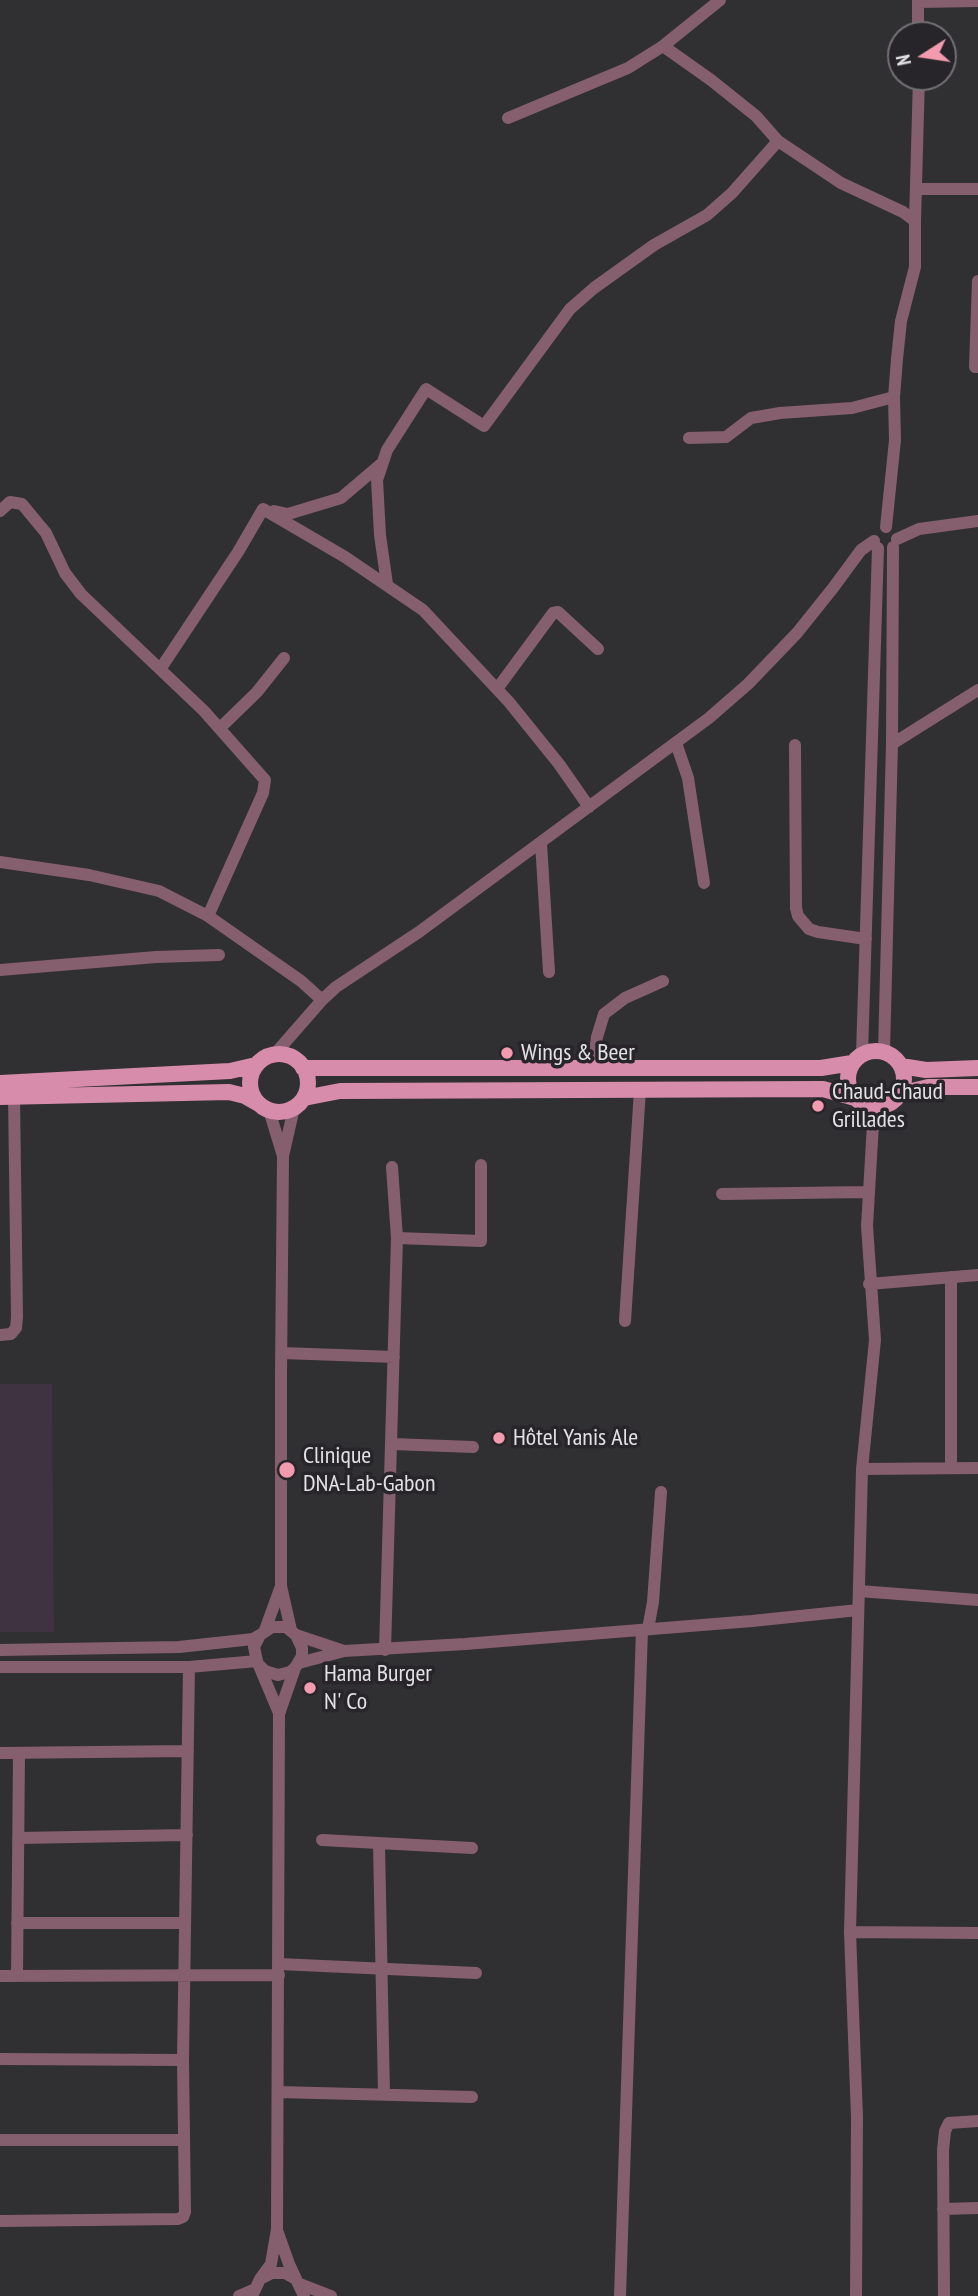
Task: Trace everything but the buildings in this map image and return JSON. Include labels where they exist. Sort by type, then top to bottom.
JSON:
[{"type":"main road","points":[[303,1068],[821,1068],[857,1058],[873,1050],[892,1055],[901,1066],[904,1080],[900,1094]]},
{"type":"main road","points":[[0,1083],[230,1071],[256,1065],[274,1055],[290,1057],[303,1068],[307,1083],[299,1103]]},
{"type":"main road","points":[[855,1098],[848,1081],[857,1058]]},
{"type":"main road","points":[[256,1065],[251,1074],[250,1088],[264,1107]]},
{"type":"main road","points":[[901,1066],[926,1070],[978,1068]]},
{"type":"main road","points":[[7,1097],[229,1092],[282,1112],[299,1103],[340,1091],[823,1089],[855,1098],[874,1107],[888,1104],[900,1094],[928,1087],[978,1087]]},
{"type":"street","points":[[508,118],[628,68],[663,46],[719,0]]},
{"type":"street","points":[[918,21],[918,1],[978,1]]},
{"type":"street","points":[[663,46],[756,116],[778,141],[841,183],[903,212],[915,221]]},
{"type":"street","points":[[887,527],[901,321],[915,267],[919,91]]},
{"type":"street","points":[[387,584],[376,495],[381,464],[426,389],[484,426],[570,309],[645,251],[707,215],[732,193],[778,141]]},
{"type":"street","points":[[916,189],[978,189]]},
{"type":"street","points":[[978,281],[975,367],[978,367]]},
{"type":"street","points":[[689,438],[726,437],[751,418],[780,413],[852,408],[894,397]]},
{"type":"street","points":[[263,509],[288,514],[341,498],[381,464]]},
{"type":"street","points":[[0,512],[10,502],[22,504],[46,533],[65,573],[81,594],[161,668],[220,728],[262,777],[265,785],[208,916]]},
{"type":"street","points":[[263,509],[300,529],[423,610],[497,689],[559,764],[589,807]]},
{"type":"street","points":[[161,668],[238,552],[263,509]]},
{"type":"street","points":[[876,544],[886,550],[919,529],[978,521]]},
{"type":"street","points":[[857,1058],[866,939],[876,544],[878,529],[887,527],[894,531],[895,543],[884,1051]]},
{"type":"street","points":[[274,1055],[336,988],[541,844],[738,693],[789,642],[834,588],[860,550],[876,544]]},
{"type":"street","points":[[497,689],[553,613],[558,612],[598,649]]},
{"type":"street","points":[[220,728],[257,692],[284,658]]},
{"type":"street","points":[[892,744],[978,690]]},
{"type":"street","points":[[676,743],[688,778],[704,883]]},
{"type":"street","points":[[794,746],[798,916],[810,929],[818,932],[866,939]]},
{"type":"street","points":[[541,844],[549,972]]},
{"type":"street","points":[[0,862],[89,875],[159,891],[208,916],[301,981],[323,1000]]},
{"type":"street","points":[[0,971],[156,957],[219,955]]},
{"type":"street","points":[[593,1068],[597,1037],[604,1014],[625,998],[663,981]]},
{"type":"street","points":[[625,1321],[640,1090]]},
{"type":"street","points":[[0,1335],[11,1334],[16,1328],[15,1175],[7,1097]]},
{"type":"street","points":[[255,2289],[271,2264],[277,2229],[279,1714],[302,1648],[294,1632],[281,1586],[283,1156],[299,1103]]},
{"type":"street","points":[[264,1107],[283,1156]]},
{"type":"street","points":[[856,2296],[857,2117],[850,1933],[862,1469],[875,1340],[869,1284],[867,1192],[874,1107]]},
{"type":"street","points":[[397,1238],[481,1241],[481,1165]]},
{"type":"street","points":[[385,1650],[397,1238],[392,1167]]},
{"type":"street","points":[[0,1175],[15,1175]]},
{"type":"street","points":[[722,1195],[867,1192]]},
{"type":"street","points":[[869,1284],[978,1275]]},
{"type":"street","points":[[951,1277],[951,1468]]},
{"type":"street","points":[[282,1353],[394,1357]]},
{"type":"street","points":[[392,1444],[473,1447]]},
{"type":"street","points":[[862,1469],[978,1468]]},
{"type":"street","points":[[621,2296],[645,1629],[653,1602],[661,1492]]},
{"type":"street","points":[[279,1714],[254,1647],[263,1632],[281,1586]]},
{"type":"street","points":[[859,1591],[978,1600]]},
{"type":"street","points":[[258,1663],[265,1671],[278,1675],[290,1672],[297,1665],[344,1651],[385,1650],[858,1610]]},
{"type":"street","points":[[0,1650],[179,1647],[253,1639],[279,1626],[344,1651]]},
{"type":"street","points":[[0,1667],[189,1667],[258,1663]]},
{"type":"street","points":[[0,2221],[181,2218],[185,2213],[183,2060],[189,1667]]},
{"type":"street","points":[[0,1753],[188,1751]]},
{"type":"street","points":[[17,1976],[19,1753]]},
{"type":"street","points":[[18,1838],[187,1835]]},
{"type":"street","points":[[322,1840],[472,1848]]},
{"type":"street","points":[[379,1844],[384,2094]]},
{"type":"street","points":[[17,1923],[185,1923]]},
{"type":"street","points":[[850,1933],[978,1933]]},
{"type":"street","points":[[0,1976],[184,1976],[279,1970],[382,1968],[476,1973]]},
{"type":"street","points":[[0,2059],[183,2060]]},
{"type":"street","points":[[278,2092],[472,2097]]},
{"type":"street","points":[[944,2296],[945,2131],[949,2123],[978,2120]]},
{"type":"street","points":[[0,2140],[183,2140]]},
{"type":"street","points":[[943,2209],[978,2207]]},
{"type":"street","points":[[277,2229],[300,2286]]},
{"type":"street","points":[[239,2296],[255,2289],[278,2272],[300,2286],[331,2296]]},
{"type":"shaded area","points":[[0,1384],[52,1384],[54,1632],[0,1632]]},
{"type":"place","name":"Wings & Beer","points":[[507,1053]]},
{"type":"place","name":"Chaud-Chaud Grillades","points":[[818,1106]]},
{"type":"place","name":"Hôtel Yanis Ale","points":[[499,1438]]},
{"type":"place","name":"Clinique DNA-Lab-Gabon","points":[[287,1470]]},
{"type":"place","name":"Hama Burger N' Co","points":[[310,1688]]}]
